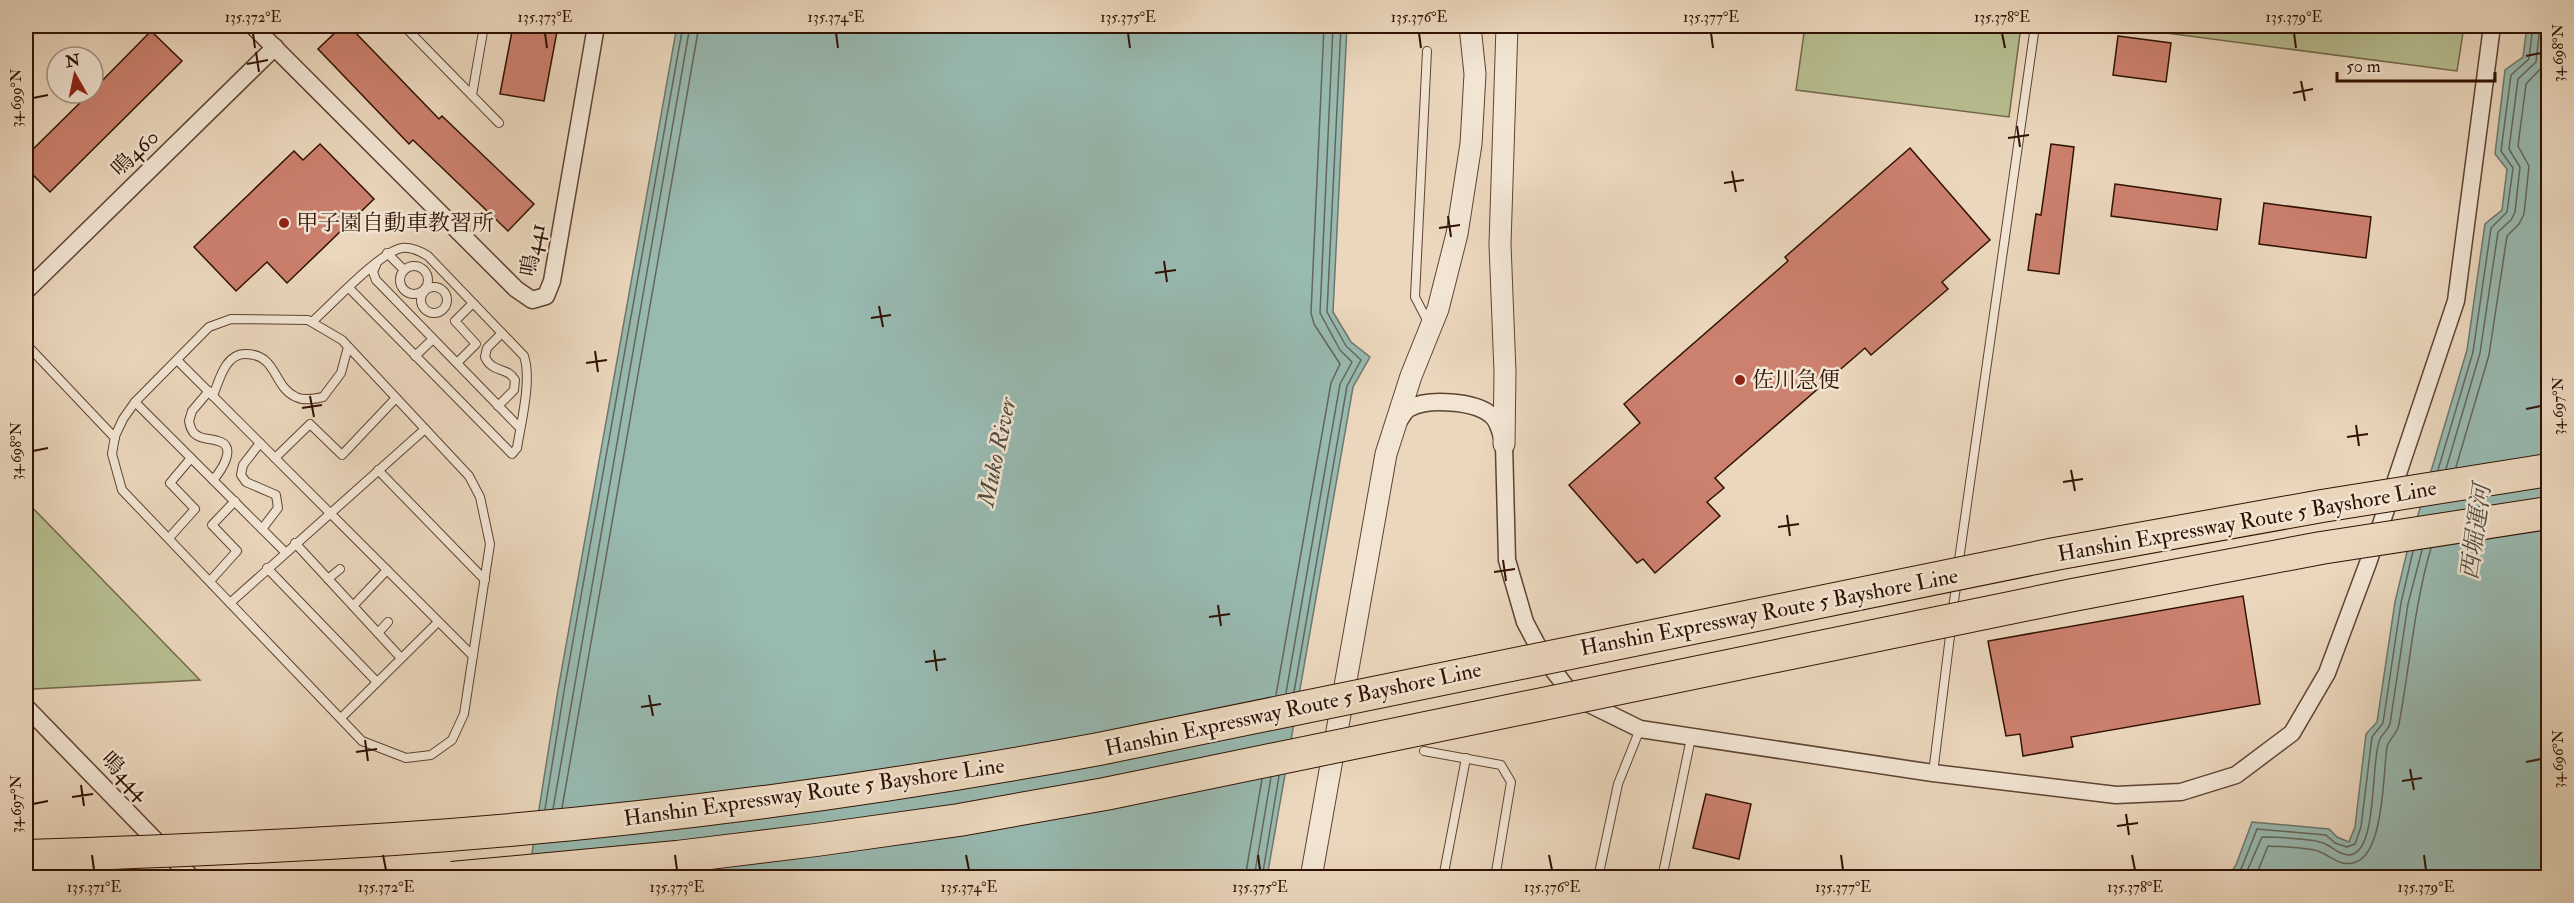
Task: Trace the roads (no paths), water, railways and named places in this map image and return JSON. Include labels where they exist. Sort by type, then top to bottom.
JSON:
[{"type":"highway","name":"Hanshin Expressway Route 5 Bayshore Line","points":[[26,856],[275,846],[485,831],[734,805],[965,774],[1099,750],[2055,554],[2322,506],[2548,470]]},
{"type":"highway","name":"Hanshin Expressway Route 5 Bayshore Line","points":[[452,878],[677,857],[970,818],[1152,785],[2073,595],[2321,548],[2548,513]]},
{"type":"street","name":"鳴441","points":[[253,26],[516,289],[532,300],[546,296],[552,281],[596,26]]},
{"type":"street","points":[[1311,878],[1386,454],[1438,309],[1457,234],[1471,144],[1474,74],[1470,26]]},
{"type":"street","points":[[1507,26],[1500,244],[1505,372],[1507,560],[1525,622],[1544,658],[1572,696],[1640,729],[1933,773],[2116,795],[2181,792],[2236,775],[2292,734],[2327,673],[2368,563],[2456,301],[2492,26]]},
{"type":"street","name":"鳴460","points":[[26,291],[275,47]]},
{"type":"street","points":[[1394,427],[1408,408],[1430,400],[1477,407],[1492,415],[1499,427],[1504,444]]},
{"type":"street","name":"鳴444","points":[[26,707],[192,878]]},
{"type":"lane","points":[[404,26],[499,123]]},
{"type":"lane","points":[[471,95],[484,26]]},
{"type":"lane","points":[[1933,773],[1963,528],[2036,26]]},
{"type":"lane","points":[[1427,51],[1416,297],[1431,327]]},
{"type":"lane","points":[[312,322],[387,253],[402,248],[416,249],[428,256],[524,356],[527,365],[520,428],[517,448],[512,454],[349,288]]},
{"type":"lane","points":[[387,253],[404,270]]},
{"type":"lane","points":[[378,262],[373,272],[376,280],[520,428]]},
{"type":"lane","points":[[423,290],[413,293],[403,288],[400,278],[404,270],[416,266],[423,270],[427,279],[423,290],[420,304],[428,313],[440,313],[447,305],[443,291],[435,287],[423,290]]},
{"type":"lane","points":[[443,291],[453,282]]},
{"type":"lane","points":[[457,363],[476,344],[455,321],[473,303]]},
{"type":"lane","points":[[231,319],[308,320],[312,322],[342,340],[469,476],[480,497],[490,544],[464,714],[452,740],[431,755],[406,758],[362,741],[122,490],[112,454],[115,438],[123,419],[135,402],[209,327],[231,319]]},
{"type":"lane","points":[[498,406],[514,390],[515,380],[508,372],[492,367],[485,357],[487,348],[502,333]]},
{"type":"lane","points":[[415,356],[433,339]]},
{"type":"lane","points":[[26,344],[115,438]]},
{"type":"lane","points":[[213,480],[224,467],[227,451],[225,445],[220,441],[202,439],[193,432],[189,421],[192,411],[211,394],[232,358],[239,354],[258,355],[268,362],[286,390],[296,397],[310,399],[323,397],[341,373],[348,347]]},
{"type":"lane","points":[[177,360],[473,656]]},
{"type":"lane","points":[[275,459],[310,424],[342,455],[396,398]]},
{"type":"lane","points":[[135,402],[285,552]]},
{"type":"lane","points":[[230,603],[425,429]]},
{"type":"lane","points":[[260,443],[243,465],[241,475],[246,482],[276,495],[278,507],[262,529]]},
{"type":"lane","points":[[169,538],[195,509],[170,483],[191,458]]},
{"type":"lane","points":[[378,470],[485,580]]},
{"type":"lane","points":[[210,582],[237,551],[212,525],[235,501]]},
{"type":"lane","points":[[295,543],[401,658]]},
{"type":"lane","points":[[267,568],[377,682]]},
{"type":"lane","points":[[328,579],[340,569]]},
{"type":"lane","points":[[353,606],[387,570]]},
{"type":"lane","points":[[378,633],[388,622]]},
{"type":"lane","points":[[341,718],[438,622]]},
{"type":"lane","points":[[1598,878],[1618,784],[1640,729]]},
{"type":"lane","points":[[1662,878],[1691,738]]},
{"type":"lane","points":[[1424,751],[1501,765],[1511,782],[1495,878]]},
{"type":"lane","points":[[1443,878],[1466,758]]},
{"type":"water","name":"Muko River","points":[[677,26],[1347,26],[1333,312],[1351,342],[1370,357],[1353,387],[1267,877],[528,878],[558,690]]},
{"type":"water","name":"西堀運河","points":[[2527,26],[2548,26],[2548,877],[2227,878],[2236,865],[2252,822],[2329,829],[2337,837],[2349,842],[2355,827],[2366,734],[2377,722],[2395,602],[2407,552],[2467,350],[2485,224],[2502,210],[2507,169],[2495,154],[2505,70],[2523,57]]},
{"type":"place","name":"甲子園自動車教習所","points":[[284,223]]},
{"type":"place","name":"佐川急便","points":[[1740,380]]}]
